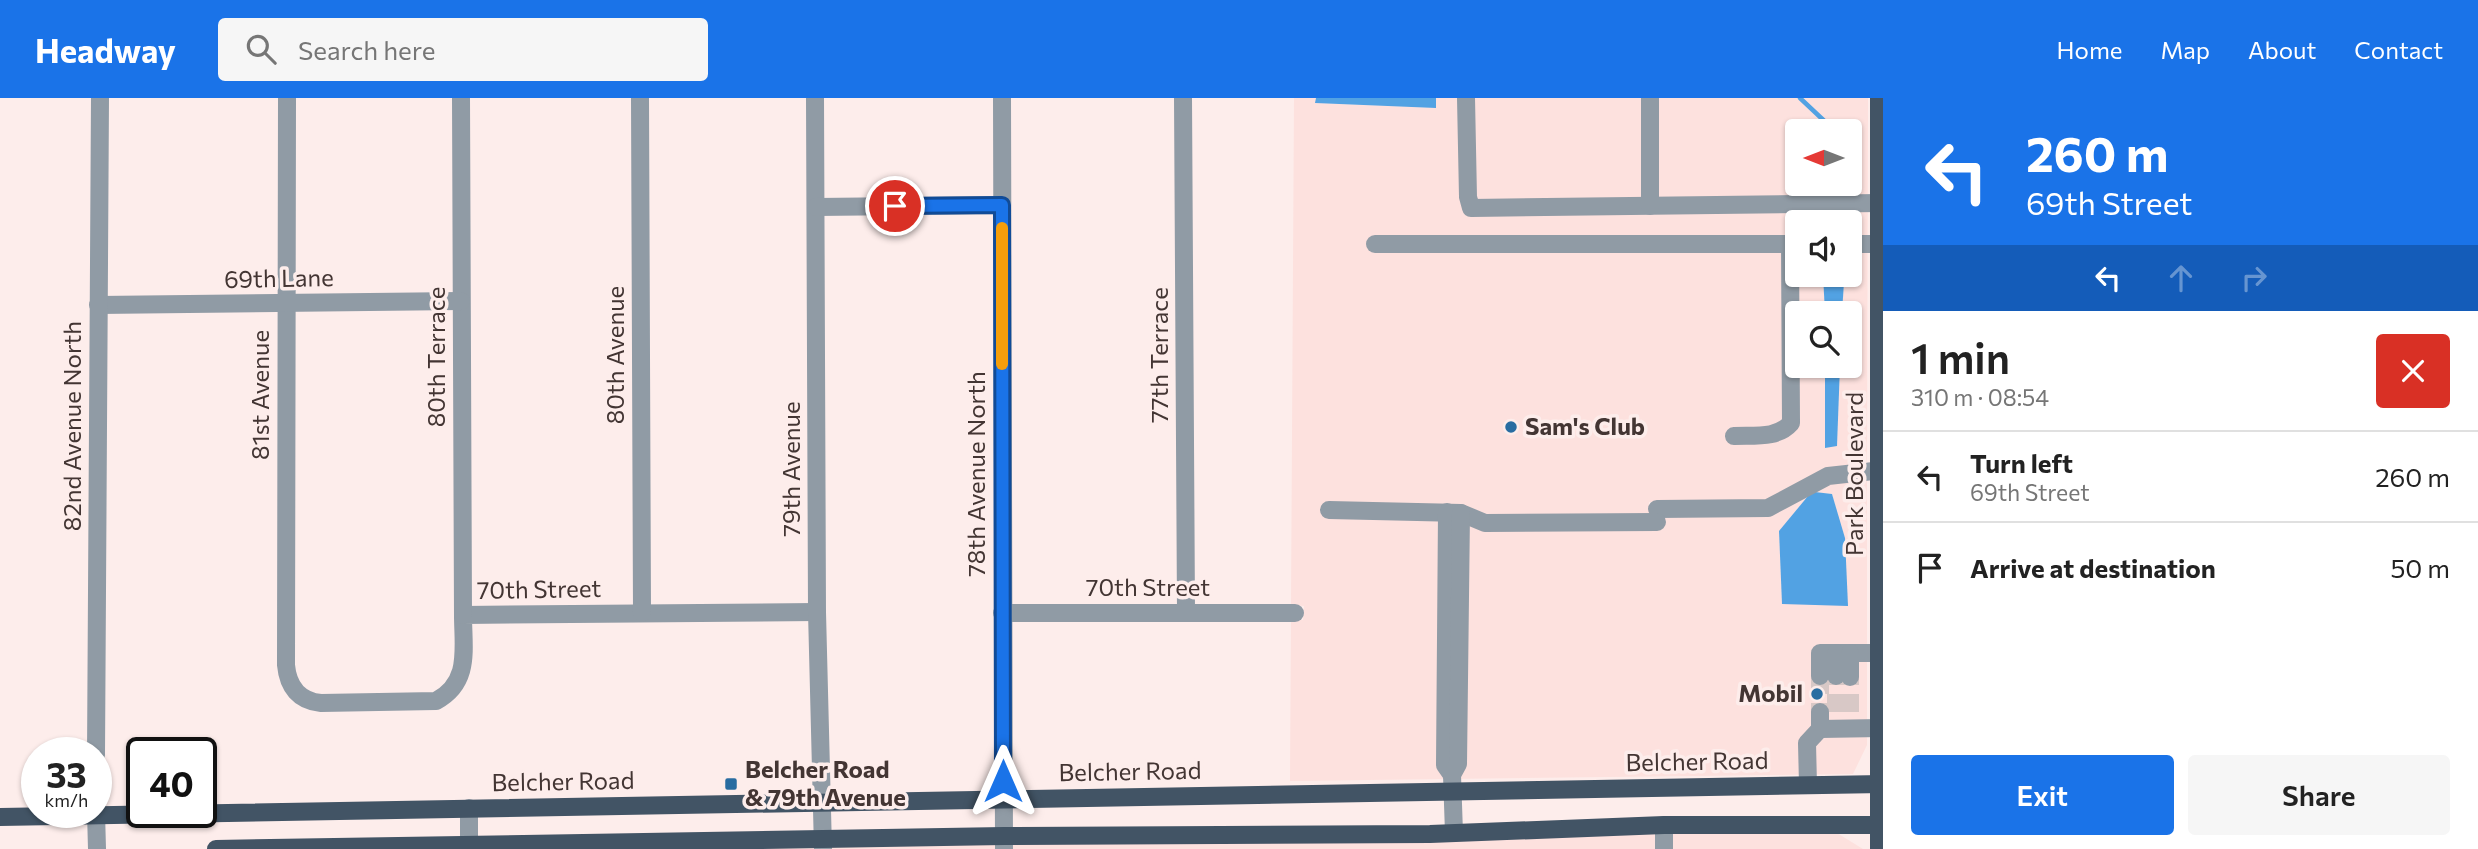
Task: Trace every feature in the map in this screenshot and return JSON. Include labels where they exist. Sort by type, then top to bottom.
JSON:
[{"type":"main road","name":"Park Boulevard","points":[[1879,98],[1882,470],[1882,784],[1879,849]]},
{"type":"main road","name":"Belcher Road","points":[[112,813],[1004,800],[1453,783],[1882,784]]},
{"type":"main road","name":"Belcher Road","points":[[0,817],[21,816]]},
{"type":"main road","points":[[216,849],[1004,842],[1454,833],[1664,825],[1881,825]]},
{"type":"street","name":"82nd Avenue North","points":[[96,737],[100,98]]},
{"type":"street","name":"81st Avenue","points":[[286,98],[286,665],[294,690]]},
{"type":"street","name":"80th Terrace","points":[[461,98],[463,615]]},
{"type":"street","name":"80th Avenue","points":[[639,98],[642,613]]},
{"type":"street","name":"79th Avenue","points":[[815,98],[817,612],[823,844]]},
{"type":"street","name":"78th Avenue North","points":[[1002,98],[1004,842]]},
{"type":"street","name":"77th Terrace","points":[[1183,98],[1186,611]]},
{"type":"street","points":[[1466,98],[1468,197],[1471,208],[1880,203]]},
{"type":"street","points":[[1650,98],[1650,206]]},
{"type":"street","points":[[816,207],[1002,205]]},
{"type":"street","points":[[1375,244],[1785,244]]},
{"type":"street","points":[[1862,244],[1880,244]]},
{"type":"street","points":[[1734,436],[1773,435],[1791,423],[1793,287]]},
{"type":"street","name":"69th Lane","points":[[98,304],[461,301]]},
{"type":"street","points":[[1329,510],[1454,513],[1485,523],[1657,516],[1768,508],[1828,476],[1882,470]]},
{"type":"street","points":[[1454,513],[1458,764],[1453,783],[1454,833]]},
{"type":"street","name":"70th Street","points":[[294,690],[306,700],[321,703],[436,701],[450,691],[460,677],[463,615],[817,612]]},
{"type":"street","name":"70th Street","points":[[1002,613],[1295,613]]},
{"type":"street","points":[[1843,653],[1835,676],[1820,653],[1843,653],[1880,653]]},
{"type":"street","points":[[1808,785],[1807,743],[1835,720],[1881,728]]},
{"type":"street","points":[[469,808],[469,847]]},
{"type":"street","points":[[1664,825],[1664,849]]},
{"type":"street","points":[[96,828],[97,849]]},
{"type":"shaded area","points":[[1294,98],[1316,98],[1316,103],[1435,108],[1436,98],[1868,98],[1867,464],[1766,500],[1649,502],[1649,517],[1808,496],[1779,531],[1782,604],[1838,514],[1832,494],[1815,492],[1831,484],[1867,479],[1867,745],[1853,774],[1290,781],[1291,620],[1303,620],[1304,606],[1291,605]]},
{"type":"shaded area","points":[[1837,833],[1863,849],[1012,849],[1012,843]]},
{"type":"shaded area","points":[[995,843],[995,849],[769,849],[769,848]]},
{"type":"water","points":[[1316,98],[1436,98],[1436,108],[1315,103]]},
{"type":"water","points":[[1824,287],[1844,287],[1843,301],[1824,301]]},
{"type":"water","points":[[1825,378],[1840,378],[1837,446],[1825,448]]},
{"type":"water","points":[[1815,492],[1832,494],[1845,538],[1848,606],[1782,604],[1779,531],[1808,496]]},
{"type":"waterway","points":[[1800,98],[1822,119]]},
{"type":"tunnel","points":[[1820,676],[1820,712]]},
{"type":"tunnel","points":[[1836,676],[1836,712]]},
{"type":"tunnel","points":[[1850,677],[1850,712]]},
{"type":"slow traffic","points":[[1002,228],[1002,364]]},
{"type":"place","name":"Sam's Club","points":[[1511,427]]},
{"type":"place","name":"Mobil","points":[[1817,694]]},
{"type":"place","name":"Belcher Road & 79th Avenue","points":[[731,784]]},
{"type":"route","points":[[895,206],[1002,205],[1003,781]]}]
